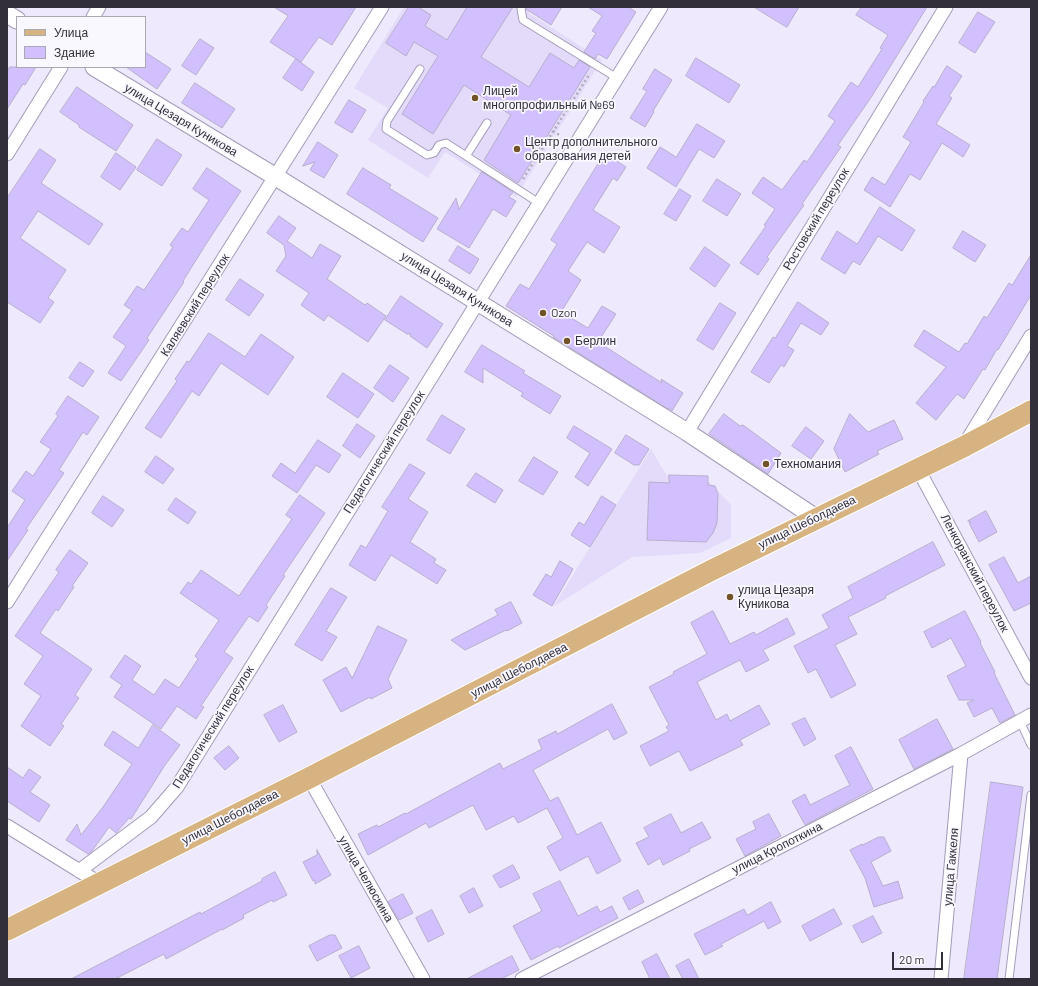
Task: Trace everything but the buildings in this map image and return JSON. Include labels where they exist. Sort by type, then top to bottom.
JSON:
[{"type":"main road","name":"улица Шеболдаева","points":[[7,930],[309,778],[712,570],[964,446],[1031,411]]},
{"type":"street","points":[[94,16],[99,7]]},
{"type":"street","name":"Каляевский переулок","points":[[7,602],[382,7]]},
{"type":"street","name":"Педагогический переулок","points":[[79,871],[151,817],[176,787],[661,7]]},
{"type":"street","name":"Ростовский переулок","points":[[687,432],[946,7]]},
{"type":"street","points":[[7,14],[16,19]]},
{"type":"street","points":[[7,154],[60,68]]},
{"type":"street","name":"улица Цезаря Куникова","points":[[96,68],[276,177],[687,432],[816,518]]},
{"type":"street","points":[[964,446],[1031,336]]},
{"type":"street","name":"Ленкоранский переулок","points":[[918,468],[1031,678]]},
{"type":"street","name":"улица Кропоткина","points":[[522,979],[961,754],[1026,718]]},
{"type":"street","name":"улица Гаккеля","points":[[941,979],[961,754]]},
{"type":"street","name":"улица Челюскина","points":[[309,778],[423,979]]},
{"type":"street","points":[[7,826],[99,883]]},
{"type":"lane","points":[[522,7],[523,20],[617,78]]},
{"type":"lane","points":[[420,68],[387,121],[386,129],[427,155],[434,153],[439,146],[446,143],[539,203]]},
{"type":"lane","points":[[466,156],[487,123]]},
{"type":"lane","points":[[1026,718],[1031,745]]},
{"type":"lane","points":[[1009,979],[1031,795]]},
{"type":"path","points":[[518,189],[596,64]]},
{"type":"path","points":[[553,131],[561,136]]},
{"type":"shaded area","name":"Лицей многопрофильный №69","points":[[404,7],[533,7],[529,13],[602,60],[516,197],[445,152],[428,178],[368,140],[388,108],[354,88]]},
{"type":"shaded area","points":[[651,449],[670,481],[709,482],[731,505],[731,538],[700,553],[632,557],[553,607]]},
{"type":"place","name":"Лицей многопрофильный №69","points":[[475,98]]},
{"type":"place","name":"Центр дополнительного образования детей","points":[[517,149]]},
{"type":"place","name":"Ozon","points":[[543,313]]},
{"type":"place","name":"Берлин","points":[[567,341]]},
{"type":"place","name":"Техномания","points":[[766,464]]},
{"type":"place","name":"улица Цезаря Куникова","points":[[730,597]]}]
